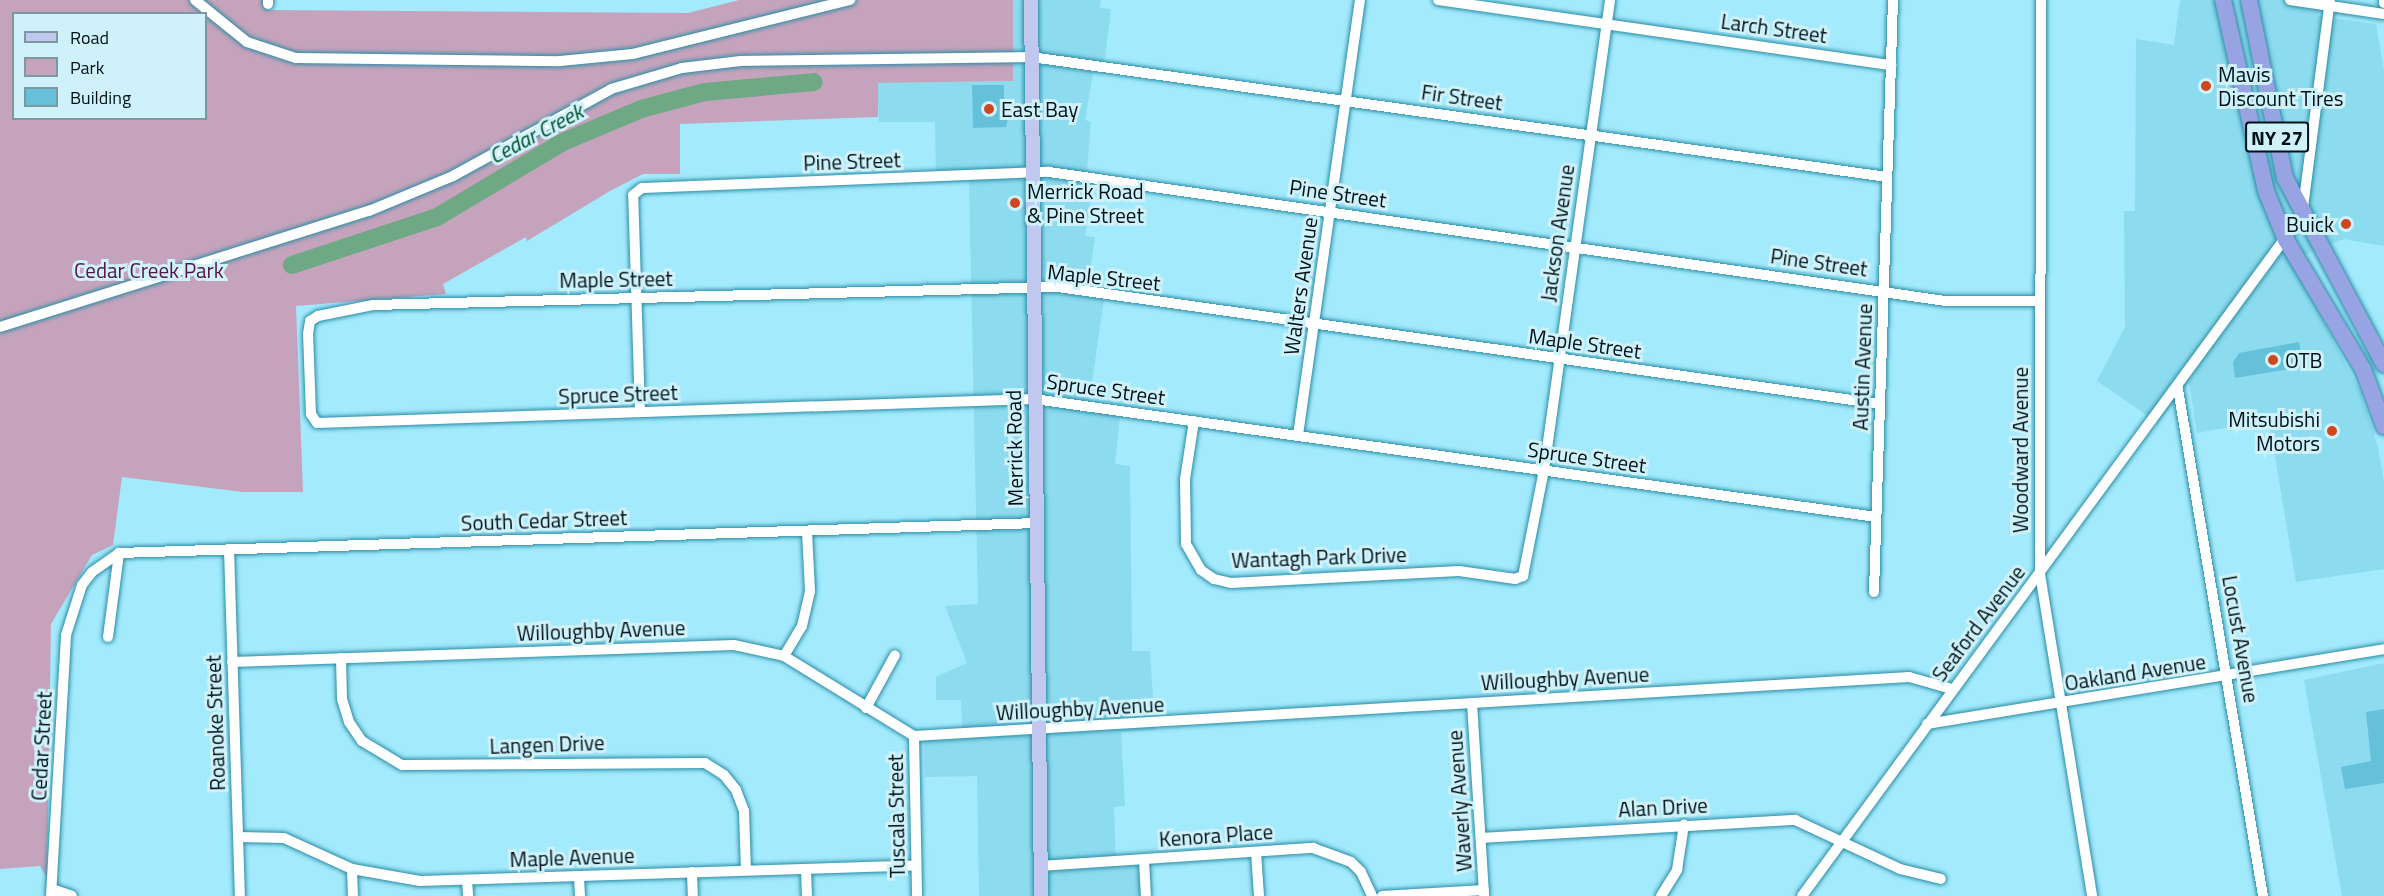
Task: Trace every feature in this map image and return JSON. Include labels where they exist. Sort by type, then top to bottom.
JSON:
[{"type":"highway","name":"NY 27","points":[[2223,0],[2266,191],[2294,228],[2384,364]]},
{"type":"highway","name":"NY 27","points":[[2249,0],[2294,228],[2362,369],[2384,426]]},
{"type":"main road","name":"Merrick Road","points":[[1030,0],[1041,896]]},
{"type":"street","points":[[195,0],[247,42],[296,58],[560,61],[633,54],[850,0]]},
{"type":"street","name":"Walters Avenue","points":[[1298,435],[1360,0]]},
{"type":"street","name":"Larch Street","points":[[1438,0],[1891,65]]},
{"type":"street","name":"Jackson Avenue","points":[[1523,576],[1544,470],[1610,0]]},
{"type":"street","name":"Austin Avenue","points":[[1874,592],[1893,0]]},
{"type":"street","name":"Woodward Avenue","points":[[2041,0],[2040,574],[2092,896]]},
{"type":"street","points":[[2290,0],[2330,3],[2384,14]]},
{"type":"street","points":[[2294,228],[2330,3]]},
{"type":"street","name":"Fir Street","points":[[0,327],[369,211],[487,158],[591,98],[660,73],[741,61],[1031,57],[1887,177]]},
{"type":"street","name":"Pine Street","points":[[635,298],[633,195],[642,188],[1032,172],[1330,212],[1945,301],[2039,301]]},
{"type":"street","name":"Seaford Avenue","points":[[1802,896],[1952,689],[2178,389],[2294,228]]},
{"type":"street","name":"Maple Street","points":[[324,423],[317,423],[311,414],[308,334],[310,321],[318,315],[373,305],[1058,287],[1880,404]]},
{"type":"street","points":[[635,298],[640,412]]},
{"type":"street","name":"Locust Avenue","points":[[2178,389],[2228,676],[2263,896]]},
{"type":"street","name":"Spruce Street","points":[[324,423],[1034,399],[1876,517]]},
{"type":"street","name":"Wantagh Park Drive","points":[[1194,421],[1185,479],[1186,544],[1201,570],[1214,579],[1231,583],[1459,571],[1515,579],[1523,576]]},
{"type":"street","name":"South Cedar Street","points":[[119,553],[1036,523]]},
{"type":"street","points":[[784,656],[802,627],[810,591],[807,531]]},
{"type":"street","name":"Roanoke Street","points":[[229,549],[240,896]]},
{"type":"street","points":[[108,637],[119,553]]},
{"type":"street","name":"Cedar Street","points":[[51,892],[66,635],[76,599],[92,572],[119,553]]},
{"type":"street","name":"Willoughby Avenue","points":[[232,662],[734,645],[784,656],[914,736],[1909,677],[1952,689]]},
{"type":"street","name":"Oakland Avenue","points":[[1928,724],[2384,649]]},
{"type":"street","points":[[866,708],[895,655]]},
{"type":"street","name":"Langen Drive","points":[[341,658],[342,699],[348,722],[362,741],[402,765],[705,763],[724,775],[736,790],[744,811],[746,870]]},
{"type":"street","name":"Waverly Avenue","points":[[1472,703],[1484,893]]},
{"type":"street","name":"Tuscala Street","points":[[914,736],[917,896]]},
{"type":"street","name":"Alan Drive","points":[[1481,838],[1795,820],[1900,869],[1941,879]]},
{"type":"street","points":[[1661,896],[1677,870],[1684,825]]},
{"type":"street","name":"Maple Avenue","points":[[238,837],[284,838],[352,869],[400,880],[579,877],[916,866]]},
{"type":"street","name":"Kenora Place","points":[[1040,866],[1313,848],[1337,853],[1361,872],[1372,896]]},
{"type":"street","points":[[1256,852],[1259,896]]},
{"type":"street","points":[[1144,860],[1146,896]]},
{"type":"street","points":[[352,869],[353,896]]},
{"type":"street","points":[[806,869],[807,896]]},
{"type":"street","points":[[692,872],[693,896]]},
{"type":"street","points":[[579,877],[579,896]]},
{"type":"street","points":[[467,880],[468,896]]},
{"type":"street","points":[[51,892],[72,896]]},
{"type":"street","points":[[1382,896],[1484,893]]},
{"type":"shaded area","points":[[1013,0],[1101,0],[1100,8],[1111,9],[1103,73],[1093,72],[1085,120],[1091,122],[1086,183],[1093,185],[1085,236],[1095,237],[1086,297],[1104,299],[1088,410],[1120,415],[1115,464],[1130,466],[1132,651],[1150,651],[1155,730],[1121,732],[1125,806],[1114,807],[1116,867],[1141,866],[1143,896],[979,896],[977,776],[925,777],[924,740],[963,739],[961,700],[936,700],[936,677],[967,663],[945,606],[978,604],[969,181],[936,182],[935,122],[879,122],[877,83],[1013,81]]},
{"type":"shaded area","points":[[2180,0],[2320,0],[2318,16],[2376,24],[2384,70],[2384,246],[2344,239],[2291,260],[2360,391],[2378,447],[2384,482],[2384,569],[2296,582],[2269,420],[2197,433],[2189,382],[2158,423],[2097,381],[2125,327],[2124,211],[2135,211],[2136,39],[2174,45]]},
{"type":"shaded area","points":[[2384,663],[2384,896],[2342,896],[2304,680]]},
{"type":"green space","name":"Cedar Creek Park","points":[[0,0],[268,0],[268,10],[688,13],[739,0],[1013,0],[1013,81],[878,83],[878,117],[680,124],[680,174],[643,174],[527,241],[526,237],[443,284],[446,294],[296,306],[303,492],[243,492],[122,477],[113,545],[92,555],[51,624],[47,878],[40,866],[0,869]]},
{"type":"building","name":"East Bay","points":[[972,85],[1004,85],[1004,106],[1010,111],[1006,127],[973,128]]},
{"type":"building","name":"OTB","points":[[2299,342],[2302,359],[2312,357],[2313,365],[2235,378],[2233,362],[2239,353]]},
{"type":"building","points":[[2384,709],[2384,783],[2345,789],[2341,767],[2371,761],[2366,712]]},
{"type":"waterway","name":"Cedar Creek","points":[[292,265],[437,217],[563,142],[641,109],[705,92],[814,82]]},
{"type":"place","name":"Mavis Discount Tires","points":[[2206,86]]},
{"type":"place","name":"East Bay","points":[[989,109]]},
{"type":"place","name":"Merrick Road & Pine Street","points":[[1015,203]]},
{"type":"place","name":"Buick","points":[[2346,224]]},
{"type":"place","name":"OTB","points":[[2273,360]]},
{"type":"place","name":"Mitsubishi Motors","points":[[2332,431]]}]
